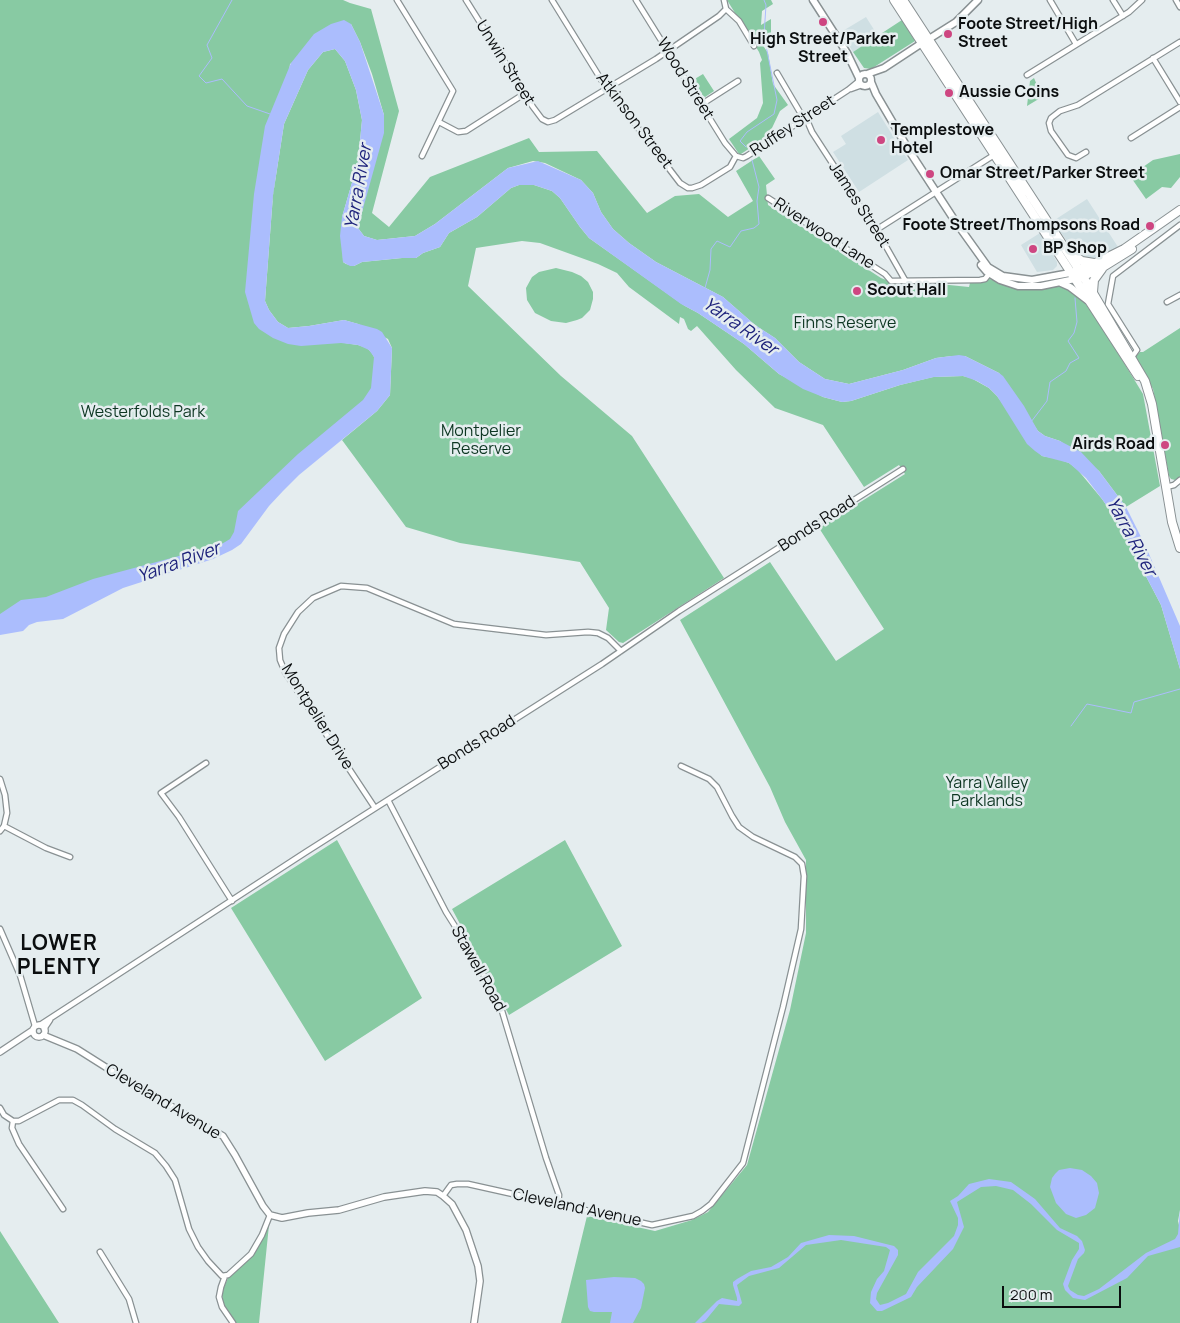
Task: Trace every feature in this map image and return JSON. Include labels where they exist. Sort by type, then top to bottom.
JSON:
[{"type":"main road","points":[[813,0],[864,82],[876,94],[910,152],[989,272],[1005,283],[1032,287],[1061,283],[1122,256],[1180,215]]},
{"type":"main road","points":[[894,0],[926,41],[1063,247],[1089,302],[1150,394]]},
{"type":"main road","points":[[903,0],[994,155],[1076,275],[1093,293],[1145,381],[1150,394],[1172,522],[1180,548]]},
{"type":"main road","points":[[864,82],[957,21],[978,0]]},
{"type":"main road","points":[[847,54],[866,74]]},
{"type":"main road","points":[[864,82],[862,74],[884,68]]},
{"type":"main road","points":[[1093,293],[1094,280],[1101,264],[1180,210]]},
{"type":"main road","points":[[1063,247],[1082,261],[1101,264]]},
{"type":"main road","points":[[989,272],[1032,280],[1076,275]]},
{"type":"main road","points":[[1061,283],[1070,287],[1089,302]]},
{"type":"street","points":[[397,0],[452,87],[452,96],[422,156]]},
{"type":"street","name":"Unwin Street","points":[[466,0],[524,94],[539,116],[548,122],[555,120],[607,88]]},
{"type":"street","name":"Atkinson Street","points":[[552,0],[607,88],[650,146],[676,179],[684,186],[692,188],[702,185],[730,167],[736,156]]},
{"type":"street","name":"Wood Street","points":[[636,0],[725,143],[736,156]]},
{"type":"street","points":[[724,0],[726,9],[739,21],[754,46]]},
{"type":"street","points":[[1050,0],[1076,44]]},
{"type":"street","points":[[1113,0],[1123,16]]},
{"type":"street","points":[[1027,75],[1123,16],[1142,0]]},
{"type":"street","points":[[1176,0],[1180,7]]},
{"type":"street","points":[[607,88],[668,50],[719,16],[726,9]]},
{"type":"street","points":[[1086,152],[1076,158],[1070,156],[1058,142],[1049,125],[1049,121],[1053,116],[1074,107],[1180,42]]},
{"type":"street","points":[[1154,58],[1180,102]]},
{"type":"street","name":"James Street","points":[[777,73],[812,132],[876,230],[905,280]]},
{"type":"street","points":[[702,104],[738,81]]},
{"type":"street","name":"Ruffey Street","points":[[736,156],[743,158],[747,156],[848,90],[864,82]]},
{"type":"street","points":[[439,122],[458,132],[466,131],[524,94]]},
{"type":"street","points":[[1131,138],[1180,107]]},
{"type":"street","points":[[876,230],[994,155]]},
{"type":"street","name":"Riverwood Lane","points":[[768,198],[885,274],[892,281],[974,280],[989,272]]},
{"type":"street","points":[[1132,357],[1138,350],[1108,304],[1115,273],[1180,225]]},
{"type":"street","points":[[1167,302],[1180,295]]},
{"type":"street","name":"Bonds Road","points":[[0,1052],[39,1030],[51,1019],[375,808],[496,733],[621,652],[679,611],[902,469]]},
{"type":"street","points":[[1166,485],[1180,480]]},
{"type":"street","name":"Montpelier Drive","points":[[375,808],[285,672],[280,660],[279,648],[284,634],[298,612],[313,598],[341,586],[367,588],[454,624],[546,635],[598,632],[608,638],[621,652]]},
{"type":"street","points":[[206,763],[161,793],[179,817],[232,901]]},
{"type":"street","name":"Cleveland Avenue","points":[[443,1196],[452,1185],[468,1184],[652,1225],[693,1216],[702,1211],[711,1204],[743,1163],[784,1007],[801,929],[804,876],[802,864],[795,857],[752,837],[739,827],[717,787],[709,779],[681,766]]},
{"type":"street","points":[[0,780],[5,794],[7,813],[4,826],[0,831]]},
{"type":"street","name":"Stawell Road","points":[[388,800],[446,912],[475,958],[502,1011],[559,1195],[558,1205]]},
{"type":"street","points":[[4,826],[46,848],[70,857]]},
{"type":"street","points":[[0,930],[20,975],[39,1030]]},
{"type":"street","name":"Cleveland Avenue","points":[[39,1030],[77,1049],[134,1085],[223,1136],[270,1215]]},
{"type":"street","points":[[0,1108],[4,1115],[13,1121],[27,1118],[59,1100],[73,1100],[115,1129],[155,1153],[175,1180],[189,1229],[198,1247],[219,1273],[225,1276]]},
{"type":"street","points":[[13,1121],[12,1128],[19,1144],[64,1209]]},
{"type":"street","points":[[232,1323],[219,1297],[221,1287],[225,1276],[255,1248],[270,1215],[282,1218],[308,1212],[340,1210],[384,1197],[424,1191],[437,1192],[452,1204],[466,1230],[478,1266],[480,1282],[474,1323]]},
{"type":"street","points":[[100,1252],[129,1299],[136,1323]]},
{"type":"shaded area","points":[[866,17],[878,36],[853,52],[841,32]]},
{"type":"shaded area","points":[[878,112],[908,160],[859,192],[833,152],[846,144],[841,136]]},
{"type":"shaded area","points":[[1087,199],[1118,247],[1093,259],[1082,257],[1073,250],[1053,221]]},
{"type":"shaded area","points":[[1040,233],[1057,262],[1057,266],[1053,270],[1037,272],[1021,245]]},
{"type":"green space","name":"Westerfolds Park","points":[[0,0],[343,0],[371,9],[399,111],[372,213],[389,227],[430,177],[529,138],[539,152],[597,151],[647,213],[675,196],[699,194],[728,217],[753,201],[736,171],[759,156],[775,179],[766,185],[768,205],[881,278],[894,283],[937,282],[939,284],[969,287],[970,283],[990,279],[1014,288],[1035,289],[1060,285],[1082,299],[1102,327],[1143,394],[1160,486],[1126,507],[1099,471],[1060,441],[1045,436],[1038,431],[999,373],[965,356],[936,358],[903,370],[849,384],[825,379],[799,362],[775,338],[755,325],[723,297],[656,262],[629,243],[613,229],[601,212],[593,193],[581,180],[545,163],[533,161],[508,168],[435,224],[415,236],[377,240],[364,236],[358,228],[384,115],[372,74],[351,24],[290,64],[256,324],[367,348],[374,357],[374,393],[234,539],[211,551],[0,620]]},
{"type":"green space","points":[[727,0],[771,0],[773,4],[762,11],[761,25],[771,19],[771,33],[760,41],[768,53],[773,84],[788,105],[780,111],[772,128],[774,132],[741,154],[739,154],[729,139],[757,118],[763,103],[760,63],[762,60]]},
{"type":"green space","points":[[902,20],[915,41],[871,69],[864,68],[853,52]]},
{"type":"green space","points":[[335,49],[345,61],[356,90],[362,120],[358,162],[342,217],[343,262],[346,264],[354,266],[362,262],[416,258],[423,253],[440,247],[449,233],[477,217],[511,188],[519,185],[534,185],[552,191],[560,198],[589,238],[685,306],[744,344],[779,374],[823,397],[842,402],[851,401],[900,385],[933,377],[963,376],[971,378],[989,388],[1042,456],[1069,463],[1077,469],[1116,519],[1161,605],[1180,669],[1180,1210],[1178,1221],[1180,1229],[1180,1323],[561,1323],[587,1216],[655,1231],[692,1220],[708,1212],[747,1165],[790,1010],[806,933],[806,860],[785,822],[770,787],[680,620],[770,562],[836,661],[884,629],[819,528],[905,474],[899,465],[864,487],[823,425],[775,408],[736,370],[697,326],[691,331],[688,329],[684,319],[680,317],[679,324],[629,287],[617,273],[540,243],[522,241],[476,248],[468,286],[561,376],[632,436],[724,578],[623,643],[619,642],[606,630],[609,608],[580,562],[460,543],[406,527],[342,440],[377,411],[390,395],[392,348],[388,339],[358,324],[344,320],[288,328],[278,322],[265,301],[273,195],[284,124],[308,70],[323,52]]},
{"type":"green space","points":[[703,74],[714,91],[705,97],[693,80]]},
{"type":"green space","points":[[1034,78],[1042,97],[1027,106],[1030,81]]},
{"type":"green space","points":[[1180,154],[1180,177],[1171,188],[1162,187],[1146,199],[1130,176],[1153,160]]},
{"type":"green space","points":[[556,268],[572,272],[588,282],[593,292],[593,299],[590,310],[582,318],[566,323],[551,321],[535,313],[527,300],[526,288],[532,277],[539,272]]},
{"type":"green space","points":[[1180,328],[1180,477],[1175,480],[1169,476],[1153,389],[1135,357]]},
{"type":"green space","points":[[337,840],[422,998],[325,1061],[231,908]]},
{"type":"green space","points":[[565,840],[622,946],[509,1015],[452,909]]},
{"type":"green space","points":[[269,1225],[259,1323],[235,1323],[224,1306],[222,1295],[224,1287],[229,1276],[255,1251]]},
{"type":"green space","points":[[0,1231],[59,1323],[0,1323]]},
{"type":"water","name":"Yarra River","points":[[344,20],[351,24],[360,42],[384,115],[384,133],[358,228],[364,236],[377,240],[415,236],[435,224],[508,168],[538,161],[581,180],[593,193],[601,212],[613,229],[629,243],[656,262],[723,297],[755,325],[775,338],[799,362],[825,379],[849,384],[903,370],[936,358],[959,355],[965,356],[999,373],[1024,406],[1038,431],[1081,452],[1099,471],[1126,507],[1146,547],[1180,626],[1180,669],[1161,605],[1116,519],[1102,499],[1086,478],[1069,463],[1042,456],[1027,444],[997,396],[989,388],[977,381],[963,376],[934,377],[842,402],[803,389],[779,374],[744,344],[698,313],[681,304],[589,238],[560,198],[552,191],[534,185],[519,185],[511,188],[477,217],[449,233],[440,247],[423,253],[416,258],[362,262],[354,266],[343,262],[340,236],[342,217],[358,162],[362,120],[356,90],[345,61],[335,49],[323,52],[308,70],[284,124],[273,195],[265,301],[278,322],[288,328],[344,320],[382,332],[392,348],[390,395],[377,411],[299,475],[269,506],[241,544],[232,550],[213,559],[123,588],[63,619],[37,622],[29,625],[23,631],[0,635],[0,614],[21,600],[46,597],[93,579],[220,545],[230,539],[234,532],[238,511],[298,454],[363,400],[371,388],[374,357],[369,350],[358,345],[341,343],[301,346],[288,344],[273,338],[259,329],[254,323],[245,292],[254,194],[265,126],[291,63],[314,34],[331,24]]},
{"type":"water","points":[[1070,1168],[1082,1170],[1091,1176],[1097,1183],[1099,1193],[1095,1208],[1086,1215],[1076,1218],[1066,1214],[1056,1203],[1050,1187],[1052,1178],[1059,1170]]},
{"type":"water","points":[[989,1179],[1011,1182],[1035,1199],[1060,1228],[1077,1236],[1082,1241],[1085,1250],[1078,1259],[1068,1286],[1070,1290],[1078,1295],[1084,1296],[1099,1289],[1146,1253],[1175,1239],[1178,1234],[1180,1210],[1180,1247],[1148,1256],[1127,1278],[1085,1300],[1073,1298],[1065,1290],[1063,1284],[1072,1260],[1079,1249],[1079,1243],[1057,1230],[1031,1204],[1013,1190],[996,1186],[981,1187],[957,1202],[964,1227],[953,1249],[917,1287],[911,1297],[882,1311],[877,1311],[870,1303],[871,1292],[877,1279],[884,1271],[890,1250],[886,1247],[841,1240],[806,1245],[779,1268],[749,1276],[737,1285],[742,1303],[739,1306],[719,1304],[705,1321],[695,1323],[722,1298],[737,1301],[733,1282],[737,1279],[751,1271],[771,1267],[788,1257],[801,1243],[829,1235],[854,1236],[894,1246],[898,1250],[898,1255],[877,1293],[876,1299],[880,1305],[888,1303],[906,1294],[918,1272],[954,1236],[958,1225],[958,1218],[950,1201],[958,1196],[969,1184]]},
{"type":"water","points":[[614,1277],[635,1278],[644,1284],[641,1308],[633,1323],[610,1323],[612,1312],[594,1312],[590,1311],[588,1307],[586,1280]]},
{"type":"waterway","points":[[232,0],[207,45],[212,58],[199,76],[206,83],[222,79],[247,106],[270,114]]},
{"type":"waterway","points":[[746,147],[740,141],[747,132],[774,114],[777,100],[764,36],[766,5],[764,0]]},
{"type":"waterway","name":"Yarra River","points":[[705,288],[710,270],[711,249],[717,241],[730,247],[741,231],[754,228],[759,224],[757,201],[759,187],[752,160]]},
{"type":"waterway","points":[[1031,422],[1047,401],[1050,382],[1066,371],[1070,363],[1079,358],[1068,341],[1074,333],[1077,322],[1075,298]]},
{"type":"waterway","points":[[1071,726],[1087,704],[1131,713],[1134,702],[1180,689]]},
{"type":"place","name":"High Street/Parker Street","points":[[823,22]]},
{"type":"place","name":"Foote Street/High Street","points":[[948,34]]},
{"type":"place","name":"Aussie Coins","points":[[949,93]]},
{"type":"place","name":"Templestowe Hotel","points":[[881,140]]},
{"type":"place","name":"Omar Street/Parker Street","points":[[930,174]]},
{"type":"place","name":"Foote Street/Thompsons Road","points":[[1150,226]]},
{"type":"place","name":"BP Shop","points":[[1033,249]]},
{"type":"place","name":"Scout Hall","points":[[857,291]]},
{"type":"place","name":"Airds Road","points":[[1165,445]]},
{"type":"district","name":"LOWER PLENTY","points":[[59,956]]},
{"type":"park label","name":"Finns Reserve","points":[[845,324]]},
{"type":"park label","name":"Montpelier Reserve","points":[[481,441]]},
{"type":"park label","name":"Yarra Valley Parklands","points":[[987,793]]}]
